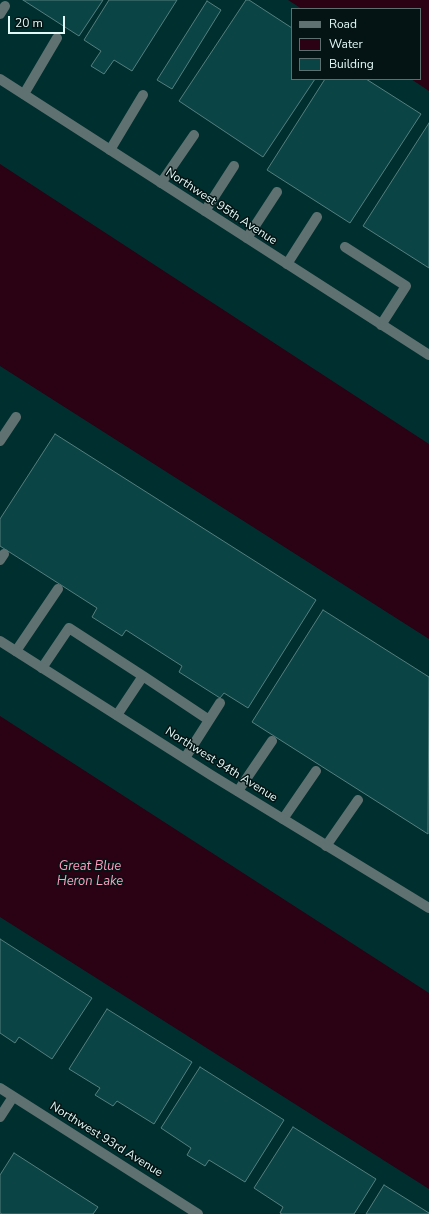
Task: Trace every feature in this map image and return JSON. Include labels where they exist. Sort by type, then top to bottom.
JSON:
[{"type":"street","points":[[24,94],[58,38]]},
{"type":"street","name":"Northwest 95th Avenue","points":[[0,79],[429,355]]},
{"type":"street","points":[[110,150],[143,95]]},
{"type":"street","points":[[161,183],[194,135]]},
{"type":"street","points":[[204,211],[234,166]]},
{"type":"street","points":[[247,238],[277,192]]},
{"type":"street","points":[[287,264],[317,216]]},
{"type":"street","points":[[345,247],[406,286],[381,325]]},
{"type":"street","points":[[0,442],[16,417]]},
{"type":"street","points":[[16,651],[58,589]]},
{"type":"street","points":[[42,668],[69,628],[210,720]]},
{"type":"street","name":"Northwest 94th Avenue","points":[[0,641],[326,846],[429,908]]},
{"type":"street","points":[[117,715],[142,676]]},
{"type":"street","points":[[185,758],[220,703]]},
{"type":"street","points":[[238,791],[272,741]]},
{"type":"street","points":[[283,819],[316,771]]},
{"type":"street","points":[[326,846],[358,800]]},
{"type":"street","name":"Northwest 93rd Avenue","points":[[0,1088],[198,1214]]},
{"type":"street","points":[[0,1117],[13,1097]]},
{"type":"water","points":[[288,0],[429,0],[429,91],[412,80],[421,80],[421,8],[300,8]]},
{"type":"water","points":[[0,164],[429,444],[429,639],[0,366]]},
{"type":"water","name":"Great Blue Heron Lake","points":[[0,716],[429,993],[429,1189],[0,917]]},
{"type":"building","points":[[23,0],[103,0],[79,36]]},
{"type":"building","points":[[109,0],[177,0],[132,71],[114,60],[104,74],[91,66],[101,51],[84,40]]},
{"type":"building","points":[[246,0],[249,0],[291,27],[291,80],[314,80],[263,157],[179,101]]},
{"type":"building","points":[[207,1],[221,10],[172,89],[157,80]]},
{"type":"building","points":[[324,80],[368,80],[421,114],[350,223],[267,170]]},
{"type":"building","points":[[429,123],[429,268],[363,226]]},
{"type":"building","points":[[55,434],[316,600],[248,708],[224,693],[220,698],[179,672],[182,666],[126,630],[122,636],[92,617],[97,608],[0,546],[0,519]]},
{"type":"building","points":[[323,610],[429,677],[428,834],[252,722]]},
{"type":"building","points":[[0,939],[92,998],[52,1059],[19,1037],[15,1043],[0,1033]]},
{"type":"building","points":[[107,1009],[192,1062],[154,1124],[117,1101],[113,1106],[95,1095],[100,1088],[69,1069]]},
{"type":"building","points":[[200,1067],[284,1120],[245,1182],[209,1160],[205,1166],[187,1155],[191,1148],[161,1128]]},
{"type":"building","points":[[293,1127],[376,1179],[354,1214],[282,1214],[280,1213],[283,1207],[254,1188]]},
{"type":"building","points":[[14,1153],[98,1207],[93,1214],[0,1213],[0,1175]]},
{"type":"building","points":[[384,1185],[429,1213],[429,1214],[366,1214]]}]
